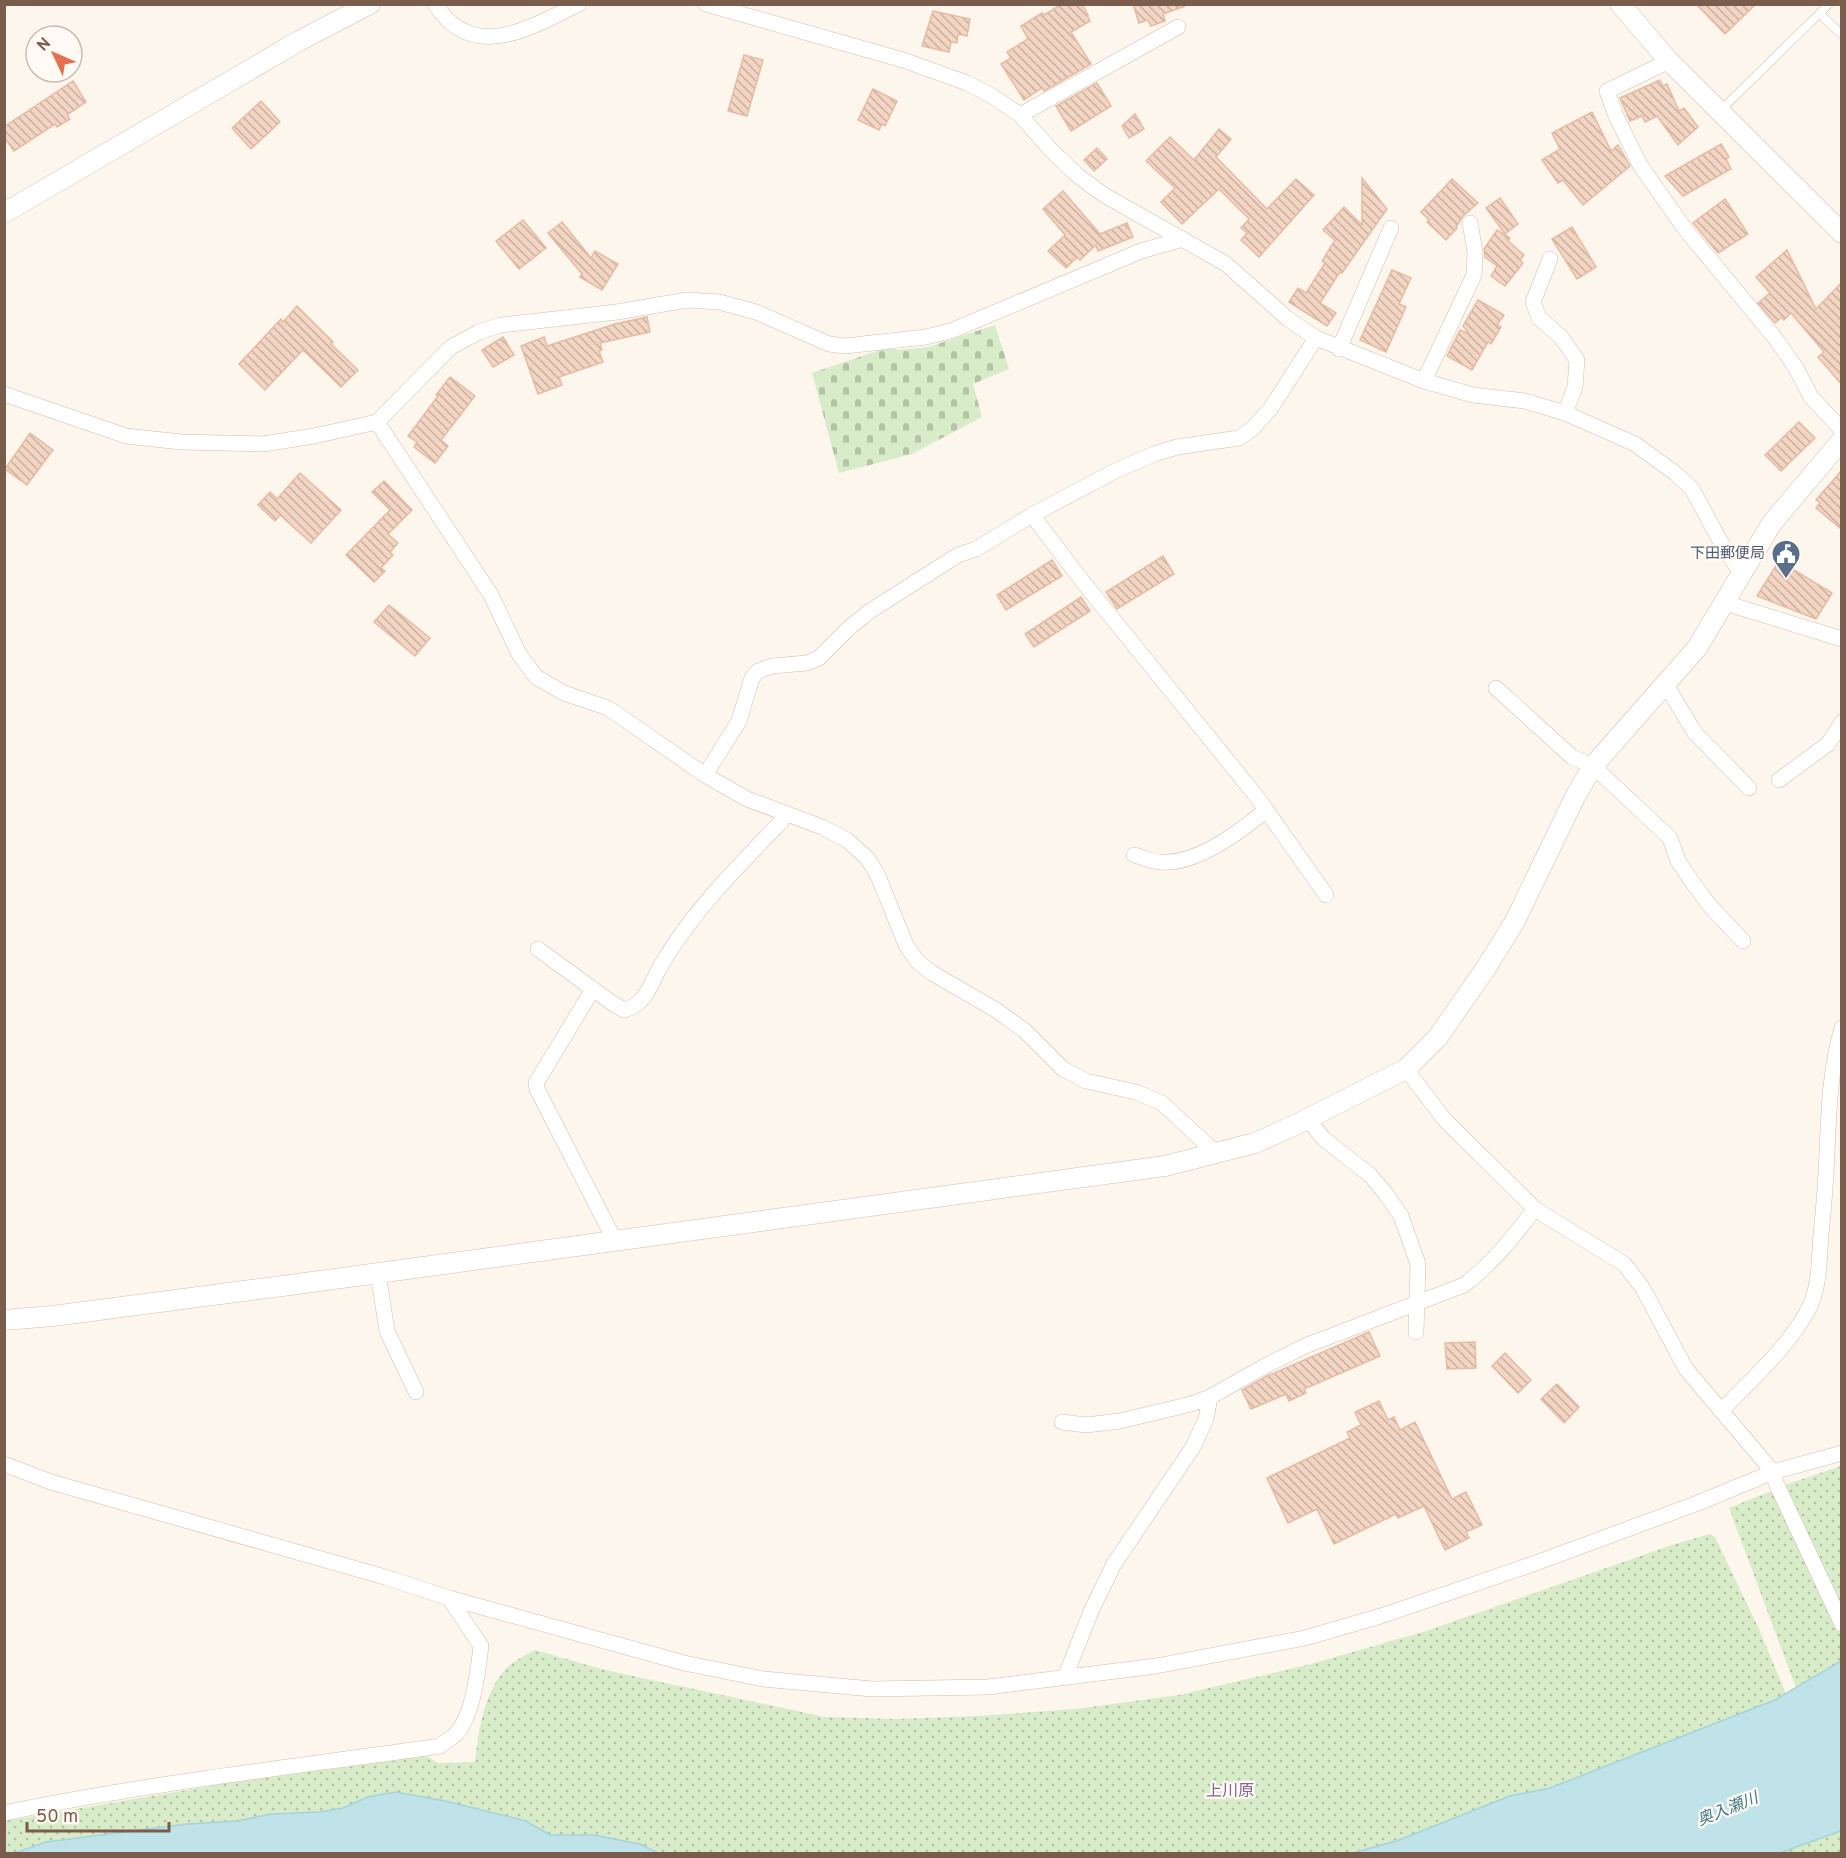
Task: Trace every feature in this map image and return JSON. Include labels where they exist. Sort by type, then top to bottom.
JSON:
[{"type":"street","points":[[4,213],[299,41],[370,4]]},
{"type":"street","points":[[435,4],[453,26],[470,34],[490,38],[509,35],[529,28],[579,4]]},
{"type":"street","points":[[706,4],[939,72],[992,96],[1020,115],[1077,175],[1104,195],[1226,264],[1288,319],[1316,338],[1339,349],[1424,381],[1473,395],[1525,401],[1565,413],[1635,444],[1675,473],[1692,489],[1724,548],[1742,573]]},
{"type":"street","points":[[1620,4],[1669,61],[1842,233]]},
{"type":"street","points":[[1020,115],[1178,27]]},
{"type":"street","points":[[1669,61],[1607,91],[1616,116],[1640,165],[1685,229],[1774,338],[1796,368],[1811,397],[1842,430]]},
{"type":"street","points":[[1424,381],[1474,274],[1475,252],[1470,223]]},
{"type":"street","points":[[1339,349],[1391,228]]},
{"type":"street","points":[[4,394],[126,436],[181,442],[263,444],[314,436],[377,422],[451,347],[479,332],[501,325],[606,314],[687,300],[719,302],[756,312],[829,344],[845,346],[915,339],[953,330],[1123,258],[1183,238]]},
{"type":"street","points":[[1550,259],[1533,302],[1539,318],[1561,337],[1577,360],[1575,387],[1565,413]]},
{"type":"street","points":[[705,775],[739,721],[752,678],[758,671],[772,666],[807,663],[819,658],[870,611],[958,555],[976,549],[1032,515],[1115,471],[1177,447],[1239,438],[1252,429],[1271,408],[1316,338]]},
{"type":"street","points":[[377,422],[491,595],[519,654],[536,677],[564,693],[608,708],[705,775],[747,799],[822,827],[847,840],[868,859],[879,876],[906,945],[918,962],[932,973],[996,1010],[1025,1031],[1062,1069],[1086,1081],[1136,1092],[1162,1103],[1217,1154]]},
{"type":"street","points":[[4,1320],[64,1315],[1165,1166],[1255,1143],[1307,1119],[1406,1069],[1438,1037],[1509,930],[1534,885],[1576,795],[1593,766],[1666,686],[1697,648],[1772,523],[1842,440]]},
{"type":"street","points":[[1032,515],[1266,810],[1326,895]]},
{"type":"street","points":[[1725,603],[1842,639]]},
{"type":"street","points":[[1666,686],[1695,733],[1749,788]]},
{"type":"street","points":[[1496,688],[1572,757],[1593,766],[1670,838],[1678,861],[1693,884],[1743,942]]},
{"type":"street","points":[[1779,780],[1827,744],[1842,722]]},
{"type":"street","points":[[1134,855],[1162,862],[1194,856],[1237,833],[1266,810]]},
{"type":"street","points":[[538,949],[624,1010],[636,1007],[663,962],[701,908],[786,814]]},
{"type":"street","points":[[593,989],[536,1083],[615,1241]]},
{"type":"street","points":[[1721,1411],[1772,1359],[1798,1325],[1817,1285],[1826,1178],[1830,1084],[1834,1052],[1842,1028]]},
{"type":"street","points":[[1406,1069],[1444,1119],[1535,1209],[1624,1264],[1642,1287],[1686,1369],[1775,1478],[1842,1624]]},
{"type":"street","points":[[1307,1119],[1324,1139],[1370,1175],[1401,1216],[1418,1264],[1416,1332]]},
{"type":"street","points":[[1062,1422],[1086,1425],[1120,1421],[1210,1397],[1305,1346],[1464,1285],[1509,1242],[1535,1209]]},
{"type":"street","points":[[378,1273],[387,1331],[416,1392]]},
{"type":"street","points":[[1065,1677],[1113,1564],[1193,1447],[1206,1419],[1210,1397]]},
{"type":"street","points":[[4,1464],[51,1482],[385,1577],[450,1598],[684,1663],[763,1679],[872,1689],[988,1687],[1156,1666],[1305,1638],[1381,1616],[1533,1564],[1842,1453]]},
{"type":"street","points":[[4,1813],[51,1803],[225,1776],[440,1746],[456,1734],[466,1719],[477,1675],[481,1646],[450,1598]]},
{"type":"lane","points":[[1720,111],[1829,4]]},
{"type":"lane","points":[[1820,14],[1842,35]]},
{"type":"green space","points":[[995,325],[1009,369],[973,384],[982,417],[912,454],[839,473],[812,373],[886,348],[900,350],[928,347]]},
{"type":"green space","points":[[1841,1466],[1841,1661],[1796,1688],[1729,1508]]},
{"type":"green space","points":[[1710,1534],[1715,1537],[1759,1629],[1786,1694],[1550,1788],[1510,1796],[1399,1840],[1353,1853],[658,1853],[640,1844],[593,1835],[550,1835],[526,1821],[445,1801],[396,1792],[368,1797],[343,1808],[320,1812],[271,1814],[238,1821],[187,1824],[46,1842],[15,1853],[5,1854],[5,1821],[222,1784],[426,1756],[438,1763],[475,1762],[484,1710],[494,1685],[510,1665],[535,1650],[605,1670],[825,1717],[897,1719],[1076,1709],[1179,1695],[1311,1664],[1426,1631],[1672,1545]]},
{"type":"green space","points":[[1841,1830],[1841,1853],[1777,1854],[1838,1832]]},
{"type":"water","name":"奥入瀬川","points":[[1841,1661],[1842,1830],[1838,1832],[1777,1854],[1353,1853],[1399,1840],[1510,1796],[1550,1788],[1775,1700]]},
{"type":"water","points":[[396,1792],[445,1801],[526,1821],[550,1835],[593,1835],[640,1844],[658,1853],[15,1853],[46,1842],[187,1824],[238,1821],[271,1814],[320,1812],[343,1808],[368,1797]]},
{"type":"building","points":[[1062,4],[1082,4],[1088,15],[1090,21],[1071,32],[1091,64],[1044,91],[1042,88],[1024,100],[1001,64],[1011,58],[1007,52],[1028,39],[1021,26]]},
{"type":"building","points":[[1133,4],[1184,4],[1185,6],[1163,14],[1165,21],[1151,26],[1148,20],[1139,23]]},
{"type":"building","points":[[1696,4],[1756,4],[1725,34]]},
{"type":"building","points":[[933,11],[970,19],[967,36],[958,34],[957,43],[951,42],[949,52],[922,46]]},
{"type":"building","points":[[744,55],[763,60],[747,116],[728,111]]},
{"type":"building","points":[[1660,80],[1663,86],[1667,84],[1679,111],[1684,108],[1698,127],[1678,145],[1657,116],[1645,122],[1642,116],[1630,121],[1620,98]]},
{"type":"building","points":[[1097,83],[1111,106],[1071,131],[1056,106]]},
{"type":"building","points":[[68,84],[75,84],[86,102],[67,115],[70,119],[57,127],[55,124],[14,151],[4,137],[4,127]]},
{"type":"building","points":[[873,89],[897,101],[885,126],[882,124],[879,130],[858,120]]},
{"type":"building","points":[[261,101],[280,122],[251,149],[232,128]]},
{"type":"building","points":[[1592,112],[1611,151],[1618,145],[1630,166],[1583,205],[1563,180],[1558,183],[1542,160],[1560,149],[1552,133]]},
{"type":"building","points":[[1135,114],[1144,129],[1129,138],[1122,126]]},
{"type":"building","points":[[1219,129],[1231,139],[1216,157],[1267,209],[1296,179],[1314,195],[1259,257],[1241,240],[1247,233],[1241,228],[1249,219],[1219,189],[1182,224],[1161,202],[1175,188],[1146,161],[1170,137],[1194,160]]},
{"type":"building","points":[[1721,144],[1729,157],[1726,159],[1731,169],[1683,196],[1665,176]]},
{"type":"building","points":[[1097,148],[1107,159],[1094,171],[1084,160]]},
{"type":"building","points":[[1362,178],[1387,209],[1320,303],[1336,313],[1327,326],[1289,302],[1298,288],[1306,293],[1325,263],[1322,261],[1335,240],[1323,230],[1344,207],[1362,225]]},
{"type":"building","points":[[1452,179],[1478,203],[1463,216],[1457,228],[1446,240],[1427,222],[1429,220],[1421,212]]},
{"type":"building","points":[[1063,191],[1100,234],[1127,223],[1133,237],[1098,251],[1096,245],[1080,260],[1077,257],[1066,268],[1048,251],[1065,235],[1043,209]]},
{"type":"building","points":[[1500,198],[1518,224],[1505,234],[1486,208]]},
{"type":"building","points":[[1725,199],[1748,234],[1718,253],[1693,223]]},
{"type":"building","points":[[523,220],[546,248],[519,269],[496,241]]},
{"type":"building","points":[[562,222],[591,258],[595,251],[618,264],[602,290],[580,277],[582,274],[548,233]]},
{"type":"building","points":[[1572,227],[1596,267],[1577,279],[1552,239]]},
{"type":"building","points":[[1497,230],[1510,238],[1508,241],[1524,255],[1520,260],[1523,263],[1505,286],[1491,276],[1497,266],[1485,257],[1484,249]]},
{"type":"building","points":[[1787,250],[1816,309],[1842,282],[1842,385],[1818,357],[1824,352],[1791,313],[1784,320],[1782,317],[1775,323],[1758,303],[1770,293],[1756,277]]},
{"type":"building","points":[[1392,270],[1411,278],[1399,304],[1406,307],[1386,352],[1360,340]]},
{"type":"building","points":[[1478,300],[1504,315],[1497,325],[1501,327],[1491,344],[1488,342],[1472,370],[1447,356],[1460,330],[1469,334],[1463,326]]},
{"type":"building","points":[[297,306],[358,370],[341,387],[303,350],[265,390],[239,364],[281,319],[283,322]]},
{"type":"building","points":[[647,317],[650,332],[600,343],[602,350],[599,351],[603,362],[559,377],[562,385],[538,394],[521,346],[544,337],[547,346],[615,324]]},
{"type":"building","points":[[503,337],[514,355],[493,367],[482,350]]},
{"type":"building","points":[[450,377],[475,396],[441,440],[448,446],[435,463],[414,447],[417,442],[408,436]]},
{"type":"building","points":[[1799,422],[1815,438],[1781,471],[1765,455]]},
{"type":"building","points":[[30,433],[53,450],[27,485],[5,469]]},
{"type":"building","points":[[1842,470],[1842,530],[1816,508],[1820,503],[1816,500]]},
{"type":"building","points":[[300,473],[341,510],[311,543],[280,515],[275,521],[258,505],[270,492],[277,499]]},
{"type":"building","points":[[384,481],[412,510],[388,534],[398,543],[390,552],[393,555],[381,568],[385,571],[374,582],[346,555],[390,510],[372,492]]},
{"type":"building","points":[[1163,556],[1174,574],[1117,609],[1106,592]]},
{"type":"building","points":[[1052,560],[1062,576],[1006,610],[997,595]]},
{"type":"building","points":[[1779,561],[1832,593],[1816,619],[1757,596]]},
{"type":"building","points":[[1081,597],[1090,611],[1034,647],[1025,634]]},
{"type":"building","points":[[389,605],[430,638],[415,656],[374,622]]},
{"type":"building","points":[[1369,1332],[1380,1356],[1304,1389],[1306,1393],[1289,1401],[1286,1394],[1251,1409],[1242,1390],[1267,1376]]},
{"type":"building","points":[[1475,1342],[1476,1368],[1447,1369],[1445,1343]]},
{"type":"building","points":[[1505,1353],[1531,1380],[1518,1393],[1492,1366]]},
{"type":"building","points":[[1557,1384],[1579,1407],[1564,1423],[1541,1399]]},
{"type":"building","points":[[1379,1401],[1388,1420],[1394,1417],[1400,1430],[1415,1422],[1452,1499],[1466,1492],[1482,1525],[1466,1532],[1469,1538],[1445,1550],[1424,1506],[1398,1518],[1396,1514],[1334,1544],[1317,1509],[1288,1523],[1267,1478],[1350,1438],[1347,1432],[1361,1425],[1355,1412]]},
{"type":"place","name":"下田郵便局","points":[[1786,580]]},
{"type":"district","name":"上川原","points":[[1230,1792]]}]
